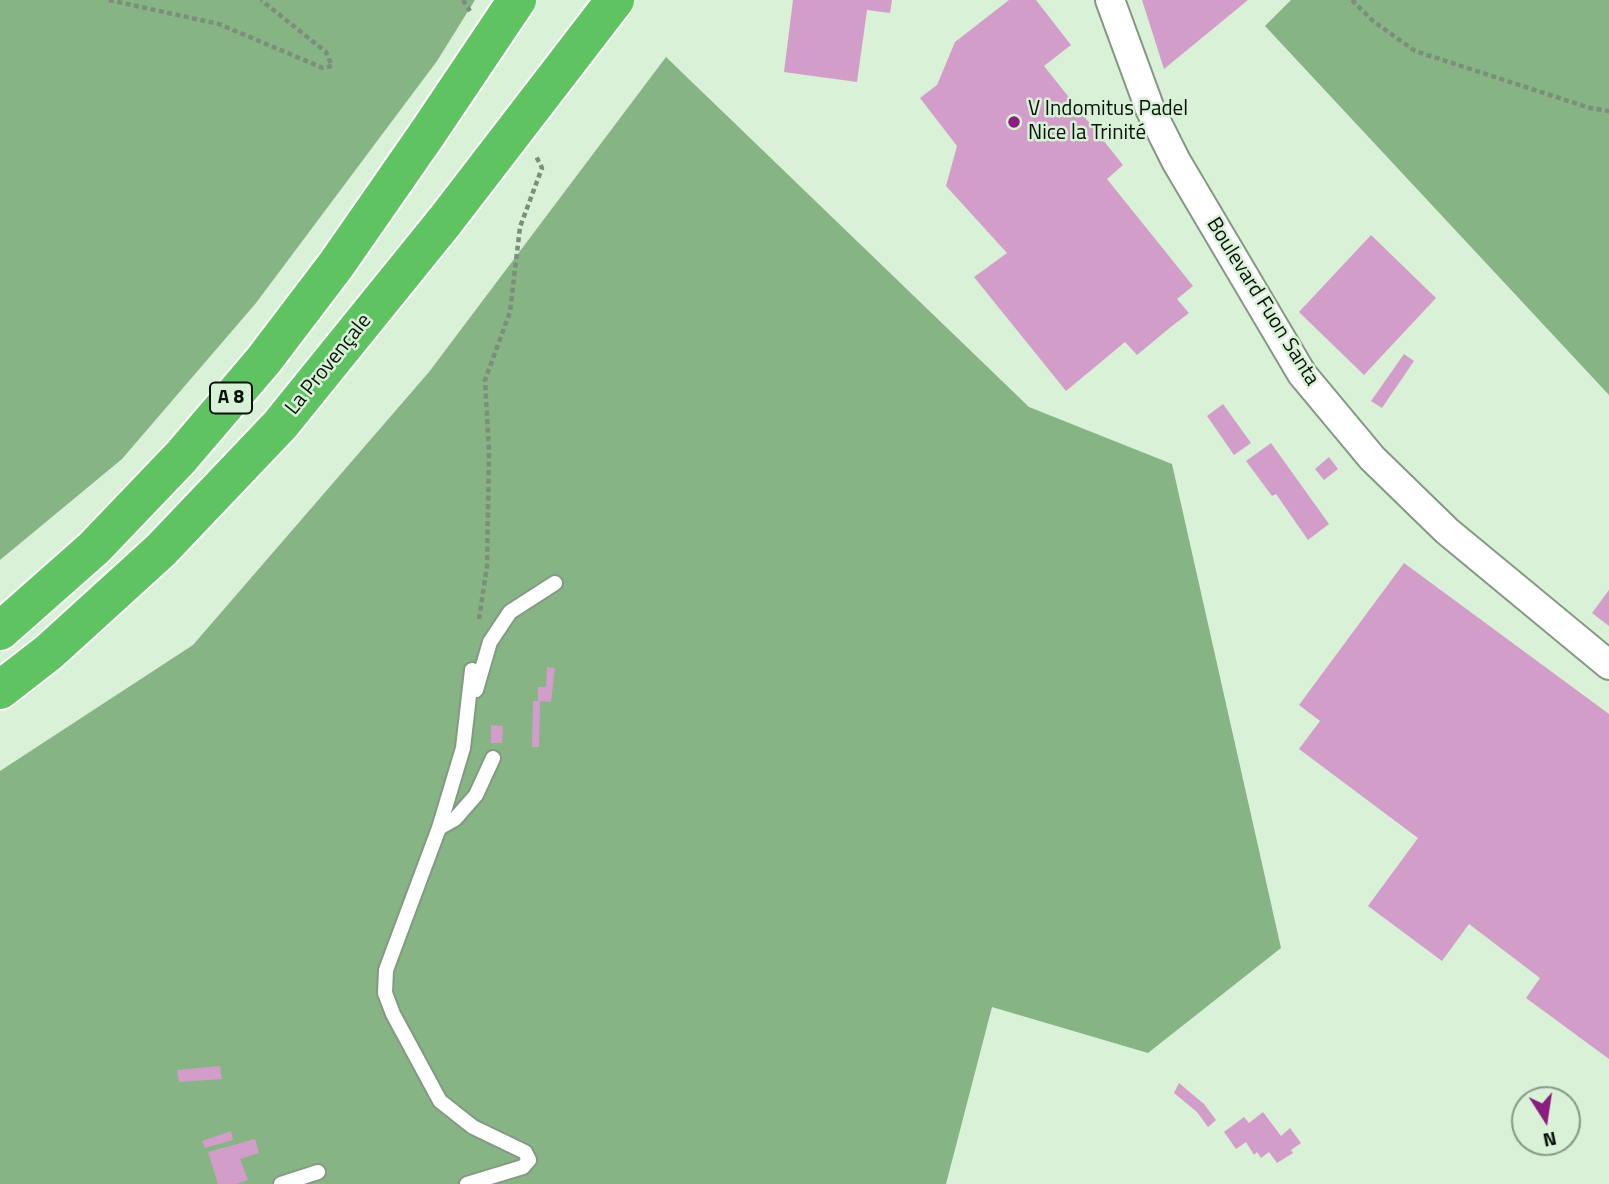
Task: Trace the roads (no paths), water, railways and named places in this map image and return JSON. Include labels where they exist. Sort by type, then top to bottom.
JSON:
[{"type":"highway","name":"A 8","points":[[0,631],[94,548],[181,457],[262,361],[336,265],[517,0]]},
{"type":"highway","name":"La Provençale","points":[[0,690],[50,652],[161,551],[280,425],[445,221],[615,0]]},
{"type":"street","name":"Boulevard Fuon Santa","points":[[1110,0],[1150,109],[1176,161],[1302,374],[1372,458],[1447,531],[1609,665]]},
{"type":"lane","points":[[469,704],[478,687],[490,642],[510,611],[555,583]]},
{"type":"lane","points":[[467,1184],[523,1167],[529,1160],[525,1152],[473,1127],[440,1101],[393,1014],[386,993],[386,970],[439,828],[463,748],[472,670]]},
{"type":"lane","points":[[439,828],[455,819],[476,795],[493,758]]},
{"type":"lane","points":[[281,1184],[318,1171]]},
{"type":"place","name":"V Indomitus Padel Nice la Trinité","points":[[1014,122]]}]
